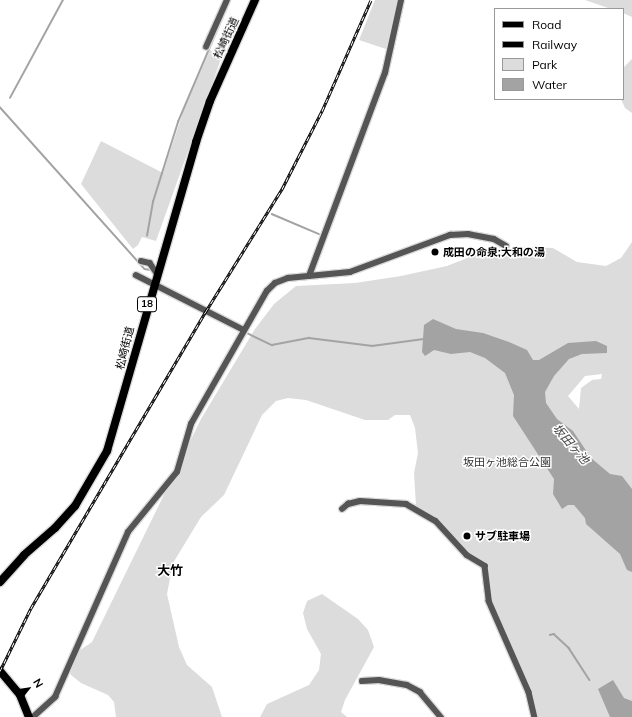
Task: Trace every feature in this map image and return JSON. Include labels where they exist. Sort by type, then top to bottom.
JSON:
[{"type":"main road","name":"松崎街道","points":[[0,582],[24,555],[55,528],[76,506],[95,475],[107,451],[122,404],[156,272],[210,101],[255,0]]},
{"type":"main road","points":[[0,671],[20,695],[29,717]]},
{"type":"street","points":[[206,47],[227,0]]},
{"type":"street","points":[[309,276],[384,73],[401,0]]},
{"type":"street","points":[[33,717],[55,697],[128,532],[177,472],[191,424],[259,302],[275,283],[288,278],[350,272],[450,235],[468,234],[490,238],[506,246]]},
{"type":"street","points":[[142,261],[150,263],[156,272]]},
{"type":"street","points":[[136,275],[244,330]]},
{"type":"street","points":[[342,509],[348,504],[357,501],[406,504],[436,521],[467,555],[485,566],[490,601],[529,692],[535,717]]},
{"type":"street","points":[[362,681],[379,680],[407,685],[420,692],[440,717]]},
{"type":"green space","points":[[375,0],[397,0],[386,49],[359,40]]},
{"type":"green space","points":[[585,0],[632,0],[632,17],[624,13],[624,8],[608,8]]},
{"type":"green space","points":[[210,50],[222,56],[156,241],[142,237],[138,245],[133,249],[81,184],[101,141],[163,173],[183,112]]},
{"type":"green space","points":[[632,59],[632,113],[625,108],[621,100],[624,100],[624,67]]},
{"type":"green space","name":"坂田ヶ池総合公園","points":[[632,242],[632,717],[538,717],[531,690],[492,601],[487,565],[468,553],[438,519],[416,506],[414,473],[418,453],[415,428],[410,415],[395,415],[388,420],[365,420],[306,400],[288,398],[276,401],[262,415],[224,495],[201,517],[173,563],[167,594],[179,647],[187,665],[212,687],[222,717],[116,717],[114,702],[108,695],[81,683],[71,675],[68,668],[73,655],[92,642],[201,419],[255,329],[274,304],[296,286],[355,283],[401,276],[447,266],[475,255],[508,250],[523,255],[524,247],[553,248],[577,262],[606,266],[621,258]],"holes":[[[602,374],[601,379],[592,380],[581,388],[579,409],[568,396],[585,376]]]},
{"type":"green space","points":[[322,594],[358,619],[368,630],[374,647],[345,700],[341,712],[347,717],[260,717],[267,704],[309,685],[319,670],[321,654],[307,629],[303,613],[307,601]]},
{"type":"water","name":"坂田ヶ池","points":[[433,319],[456,329],[483,333],[509,342],[527,350],[533,360],[539,360],[568,343],[596,341],[607,346],[607,353],[582,354],[569,359],[554,376],[545,392],[546,403],[557,419],[573,431],[591,458],[610,474],[622,476],[632,489],[632,572],[627,570],[620,554],[586,524],[585,518],[574,505],[568,505],[562,509],[553,494],[554,479],[513,416],[514,395],[505,373],[485,358],[470,352],[451,354],[434,350],[425,356],[422,352],[424,325]]},
{"type":"water","points":[[613,680],[624,698],[632,701],[632,717],[610,717],[598,689]]},
{"type":"waterway","points":[[10,98],[63,0]]},
{"type":"waterway","points":[[147,236],[153,202],[178,122],[230,0]]},
{"type":"waterway","points":[[0,107],[145,269],[150,270]]},
{"type":"waterway","points":[[272,214],[319,234]]},
{"type":"waterway","points":[[171,296],[203,312]]},
{"type":"waterway","points":[[247,333],[272,345],[309,338],[372,346],[424,339]]},
{"type":"waterway","points":[[550,635],[554,634],[569,648],[590,680]]},
{"type":"railway","points":[[0,671],[31,608],[206,311],[282,189],[322,111],[371,0]]},
{"type":"place","name":"成田の命泉;大和の湯","points":[[435,252]]},
{"type":"place","name":"サブ駐車場","points":[[467,536]]},
{"type":"district","name":"大竹","points":[[170,570]]}]
